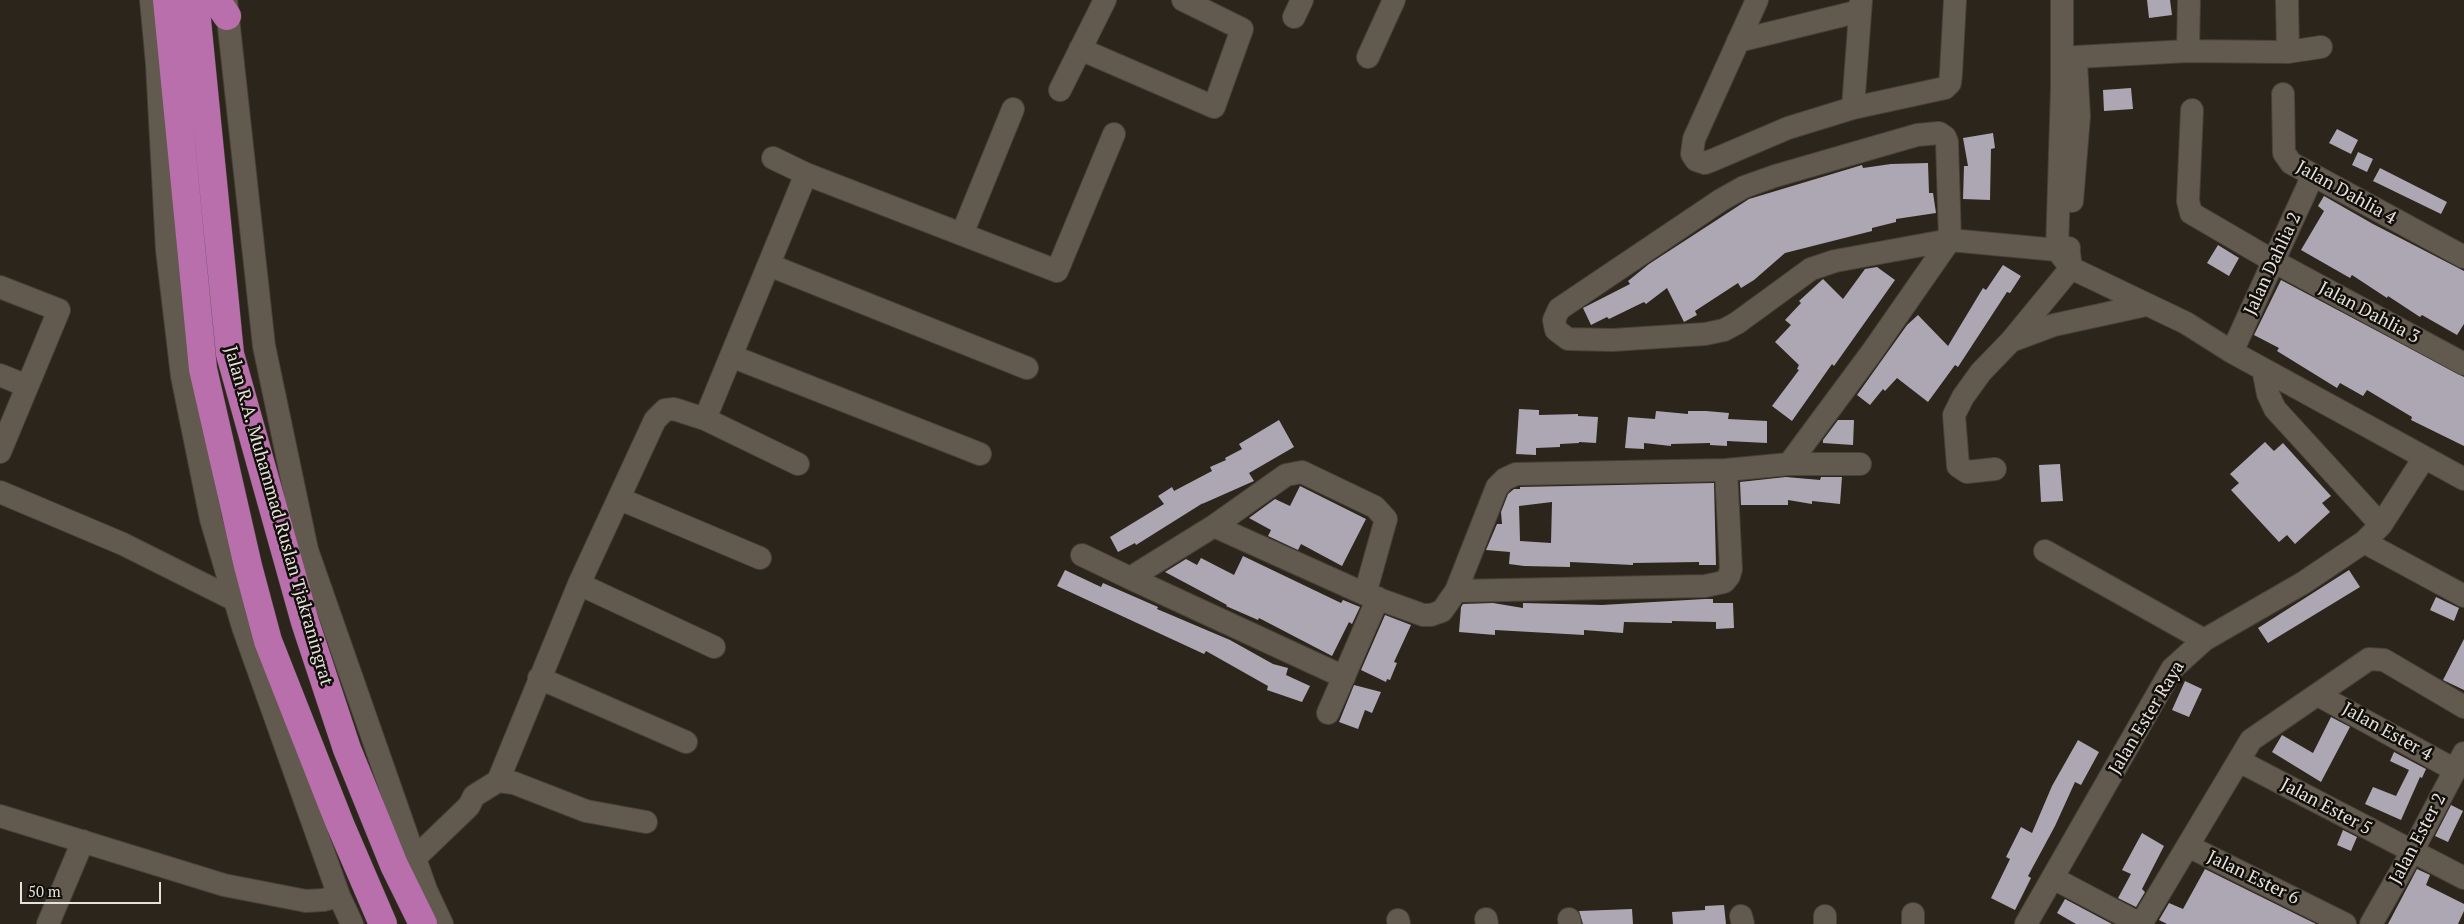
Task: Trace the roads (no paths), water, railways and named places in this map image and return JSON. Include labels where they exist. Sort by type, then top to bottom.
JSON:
[{"type":"highway","name":"Jalan R.A. Muhammad Ruslan Tjakraningrat","points":[[195,0],[230,354],[305,622],[344,740],[394,865],[423,924]]},
{"type":"highway","name":"Jalan R.A. Muhammad Ruslan Tjakraningrat","points":[[162,1],[203,369],[248,566],[268,641],[336,815],[383,924]]},
{"type":"highway","points":[[157,64],[162,1]]},
{"type":"street","points":[[1060,90],[1104,0]]},
{"type":"street","points":[[1080,49],[1214,107],[1242,29],[1213,7],[1182,0]]},
{"type":"street","points":[[1368,57],[1394,0]]},
{"type":"street","points":[[1757,0],[1694,139],[1692,154],[1696,160],[1704,163],[1788,128],[1853,108],[1945,88],[1950,83],[1954,0]]},
{"type":"street","points":[[2062,0],[2070,116]]},
{"type":"street","points":[[1995,469],[1967,472],[1959,468],[1954,416],[1963,397],[1981,372],[2010,341],[2066,255],[2070,116],[2076,58],[2077,0]]},
{"type":"street","points":[[2188,51],[2189,0]]},
{"type":"street","points":[[2287,0],[2288,52]]},
{"type":"street","name":"Jalan R.A. Muhammad Ruslan Tjakraningrat","points":[[223,5],[264,346],[307,550],[415,858],[442,924]]},
{"type":"street","points":[[1738,41],[1860,6],[1853,108]]},
{"type":"street","points":[[2076,58],[2188,51],[2288,52],[2321,47]]},
{"type":"street","points":[[157,64],[167,250],[182,376],[211,519],[235,600],[339,896],[352,924]]},
{"type":"street","name":"Jalan Dahlia 4","points":[[2284,94],[2284,153],[2292,163],[2464,257]]},
{"type":"street","points":[[962,234],[1013,109]]},
{"type":"street","name":"Jalan Dahlia 3","points":[[2192,110],[2188,201],[2191,213],[2275,262],[2464,364]]},
{"type":"street","points":[[1789,464],[1872,352],[1950,240],[1947,142],[1945,137],[1939,133],[1917,135],[1775,176],[1744,187],[1721,200],[1559,309],[1554,320],[1556,330],[1568,339],[1613,340],[1706,334],[1724,330],[1737,323],[1800,277],[1820,266],[1835,261],[1950,240],[2066,255],[2146,305],[2186,323],[2263,370],[2464,479]]},
{"type":"street","points":[[773,158],[806,174],[1057,271],[1114,134]]},
{"type":"street","points":[[705,419],[806,174]]},
{"type":"street","name":"Jalan Dahlia 2","points":[[2232,352],[2313,176]]},
{"type":"street","points":[[769,265],[1027,368]]},
{"type":"street","points":[[0,287],[59,310],[0,452]]},
{"type":"street","points":[[2010,341],[2054,325],[2146,305]]},
{"type":"street","points":[[731,356],[980,454]]},
{"type":"street","points":[[2263,370],[2268,394],[2276,408],[2381,524]]},
{"type":"street","points":[[0,375],[27,386]]},
{"type":"street","points":[[415,858],[468,806],[474,796],[498,780],[579,584],[655,420],[665,410],[674,409],[705,419],[798,464]]},
{"type":"street","name":"Jalan Ester Raya","points":[[2026,924],[2172,670],[2204,640],[2304,583],[2364,542],[2381,524],[2424,458]]},
{"type":"street","points":[[1214,526],[1371,596],[1423,615],[1431,615],[1442,611],[1456,591],[1492,496],[1501,483],[1516,474],[1726,470],[1789,464],[1860,464]]},
{"type":"street","points":[[1456,591],[1705,586],[1724,582],[1730,576],[1731,569],[1726,470]]},
{"type":"street","points":[[1130,578],[1214,526],[1286,475],[1302,472],[1375,507],[1386,519],[1371,596],[1344,677],[1328,713]]},
{"type":"street","points":[[0,492],[123,544],[235,600]]},
{"type":"street","points":[[620,498],[760,558]]},
{"type":"street","points":[[2364,542],[2464,596]]},
{"type":"street","points":[[2045,551],[2204,640]]},
{"type":"street","points":[[1082,555],[1344,677]]},
{"type":"street","points":[[579,584],[714,647]]},
{"type":"street","points":[[2053,878],[2141,924],[2255,736],[2369,659],[2377,658],[2384,660],[2464,707]]},
{"type":"street","points":[[539,678],[686,742]]},
{"type":"street","name":"Jalan Ester 4","points":[[2318,695],[2459,761]]},
{"type":"street","name":"Jalan Ester 5","points":[[2239,760],[2464,878]]},
{"type":"street","name":"Jalan Ester 2","points":[[2371,924],[2412,852],[2459,761]]},
{"type":"street","points":[[498,780],[514,784],[586,811],[646,822]]},
{"type":"street","points":[[0,816],[252,892],[306,901],[323,900],[339,896]]},
{"type":"street","points":[[48,924],[83,841]]},
{"type":"street","name":"Jalan Ester 6","points":[[2188,846],[2345,924]]}]
